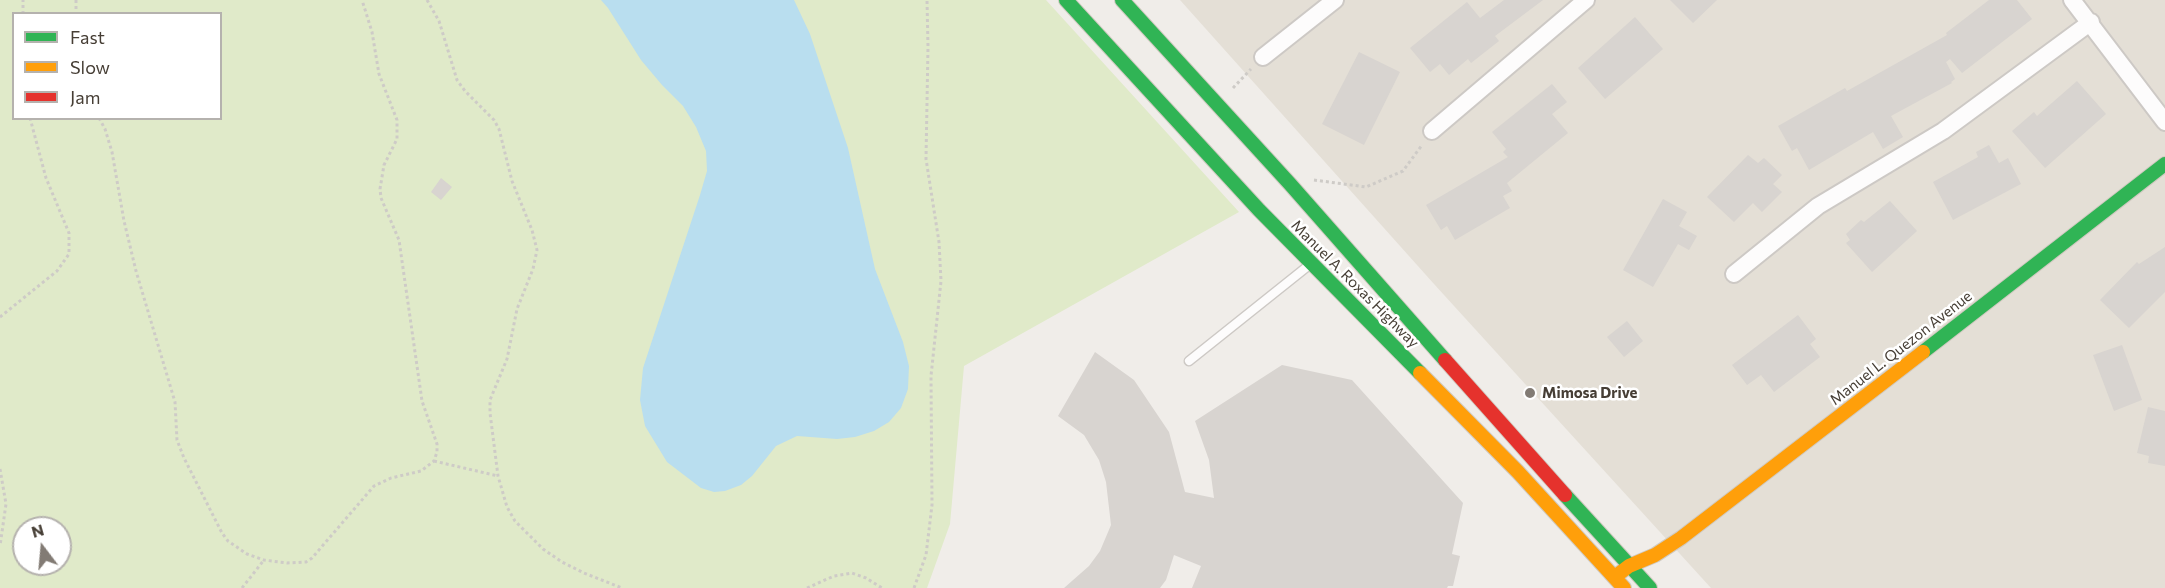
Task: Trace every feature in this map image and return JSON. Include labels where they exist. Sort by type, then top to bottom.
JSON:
[{"type":"main road","name":"Manuel A. Roxas Highway","points":[[1066,0],[1259,210],[1518,472],[1613,585]]},
{"type":"main road","name":"Manuel A. Roxas Highway","points":[[1122,0],[1290,184],[1532,460],[1647,587]]},
{"type":"main road","name":"Manuel L. Quezon Avenue","points":[[1613,585],[1629,566],[1655,555],[1774,468],[2165,164]]},
{"type":"main road","points":[[1647,587],[1655,555]]},
{"type":"street","points":[[1263,57],[1335,0]]},
{"type":"street","points":[[1432,131],[1586,0]]},
{"type":"street","points":[[2072,0],[2165,122]]},
{"type":"street","points":[[1734,274],[1818,206],[1943,131],[2091,22]]},
{"type":"lane","points":[[1189,361],[1312,263]]},
{"type":"path","points":[[100,120],[112,152],[124,221],[136,271],[175,402],[177,440],[184,458],[228,541],[247,554],[264,560],[287,563],[306,562],[312,558],[374,486],[391,478],[421,471],[434,461],[437,444],[422,401],[401,250],[380,189],[384,165],[397,139],[397,120],[381,82],[372,32],[362,0]]},
{"type":"path","points":[[427,0],[439,21],[457,80],[494,120],[499,129],[512,181],[532,230],[537,250],[533,269],[517,309],[507,359],[490,400],[498,476],[507,507],[515,521],[543,549],[577,570],[622,588]]},
{"type":"path","points":[[914,588],[926,555],[932,505],[931,376],[941,281],[939,242],[926,159],[927,0]]},
{"type":"path","points":[[1216,105],[1263,57]]},
{"type":"path","points":[[0,317],[57,271],[69,254],[69,233],[46,178],[31,120]]},
{"type":"path","points":[[1290,184],[1316,179],[1366,187],[1403,171],[1432,131]]},
{"type":"path","points":[[434,461],[498,476]]},
{"type":"path","points":[[0,469],[6,504],[0,546]]},
{"type":"path","points":[[242,588],[264,560]]},
{"type":"path","points":[[807,588],[834,576],[852,573],[882,588]]},
{"type":"shaded area","points":[[1180,0],[2165,0],[2165,588],[1711,588],[1434,284]]},
{"type":"green space","points":[[0,0],[1046,0],[1239,212],[964,366],[950,524],[927,588],[0,588]]},
{"type":"water","points":[[601,0],[794,0],[810,34],[848,148],[875,269],[903,342],[909,366],[908,389],[901,408],[889,422],[874,431],[855,437],[837,439],[797,436],[776,446],[752,476],[741,485],[725,491],[714,492],[701,488],[667,462],[645,426],[640,400],[643,368],[707,171],[706,151],[696,127],[683,106],[641,60]]},
{"type":"building","points":[[1504,0],[1543,0],[1495,36],[1499,41],[1471,63],[1468,59],[1449,75],[1440,64],[1430,72],[1410,48],[1467,2],[1480,18]]},
{"type":"building","points":[[1670,0],[1717,0],[1693,23]]},
{"type":"building","points":[[1989,0],[2017,0],[2032,19],[1962,73],[1950,59],[1946,62],[1955,79],[1952,83],[1891,116],[1903,137],[1883,149],[1873,132],[1809,170],[1797,148],[1792,151],[1778,126],[1845,88],[1847,91],[1947,35],[1946,33]]},
{"type":"building","points":[[1635,17],[1663,49],[1605,99],[1578,68]]},
{"type":"building","points":[[1359,52],[1400,72],[1364,145],[1322,124]]},
{"type":"building","points":[[2077,81],[2106,114],[2045,168],[2012,131],[2034,112],[2037,116]]},
{"type":"building","points":[[1552,84],[1567,102],[1552,114],[1568,133],[1507,183],[1512,191],[1503,196],[1510,208],[1455,240],[1447,226],[1441,230],[1426,205],[1508,157],[1503,152],[1506,149],[1492,132]]},
{"type":"building","points":[[1989,145],[1999,163],[2008,158],[2021,184],[1953,220],[1933,182],[1978,157],[1976,152]]},
{"type":"building","points":[[1748,155],[1758,163],[1764,158],[1782,175],[1773,184],[1782,192],[1762,212],[1753,203],[1734,222],[1707,197]]},
{"type":"building","points":[[441,178],[452,187],[441,200],[431,192]]},
{"type":"building","points":[[1663,199],[1687,212],[1679,226],[1697,236],[1689,250],[1678,244],[1653,287],[1623,270]]},
{"type":"building","points":[[1890,201],[1917,231],[1872,272],[1846,243],[1850,240],[1846,234],[1861,220],[1864,222]]},
{"type":"building","points":[[2165,247],[2165,292],[2129,328],[2100,300],[2137,262],[2139,264]]},
{"type":"building","points":[[1798,315],[1816,339],[1810,344],[1820,357],[1774,392],[1761,375],[1747,385],[1732,365]]},
{"type":"building","points":[[1627,321],[1643,341],[1624,357],[1607,337]]},
{"type":"building","points":[[2122,345],[2142,400],[2114,411],[2093,355]]},
{"type":"building","points":[[1095,352],[1134,380],[1169,432],[1185,492],[1214,498],[1209,460],[1195,421],[1282,365],[1352,380],[1463,503],[1452,554],[1460,556],[1453,586],[1447,588],[1192,588],[1201,566],[1174,555],[1166,580],[1160,588],[1064,588],[1089,566],[1100,551],[1111,525],[1106,482],[1099,460],[1084,435],[1058,416]]},
{"type":"building","points":[[2148,407],[2165,411],[2165,466],[2148,463],[2149,456],[2137,453]]},
{"type":"traffic: fast","points":[[1066,0],[1259,210],[1420,373]]},
{"type":"traffic: fast","points":[[1122,0],[1290,184],[1445,360]]},
{"type":"traffic: fast","points":[[1923,352],[2165,164]]},
{"type":"traffic: fast","points":[[1565,495],[1650,588]]},
{"type":"traffic: slow","points":[[1616,576],[1629,566],[1655,555],[1681,538],[1923,352]]},
{"type":"traffic: slow","points":[[1420,373],[1518,472],[1624,588]]},
{"type":"traffic: jam","points":[[1445,360],[1565,495]]},
{"type":"place","name":"Mimosa Drive","points":[[1530,393]]}]
